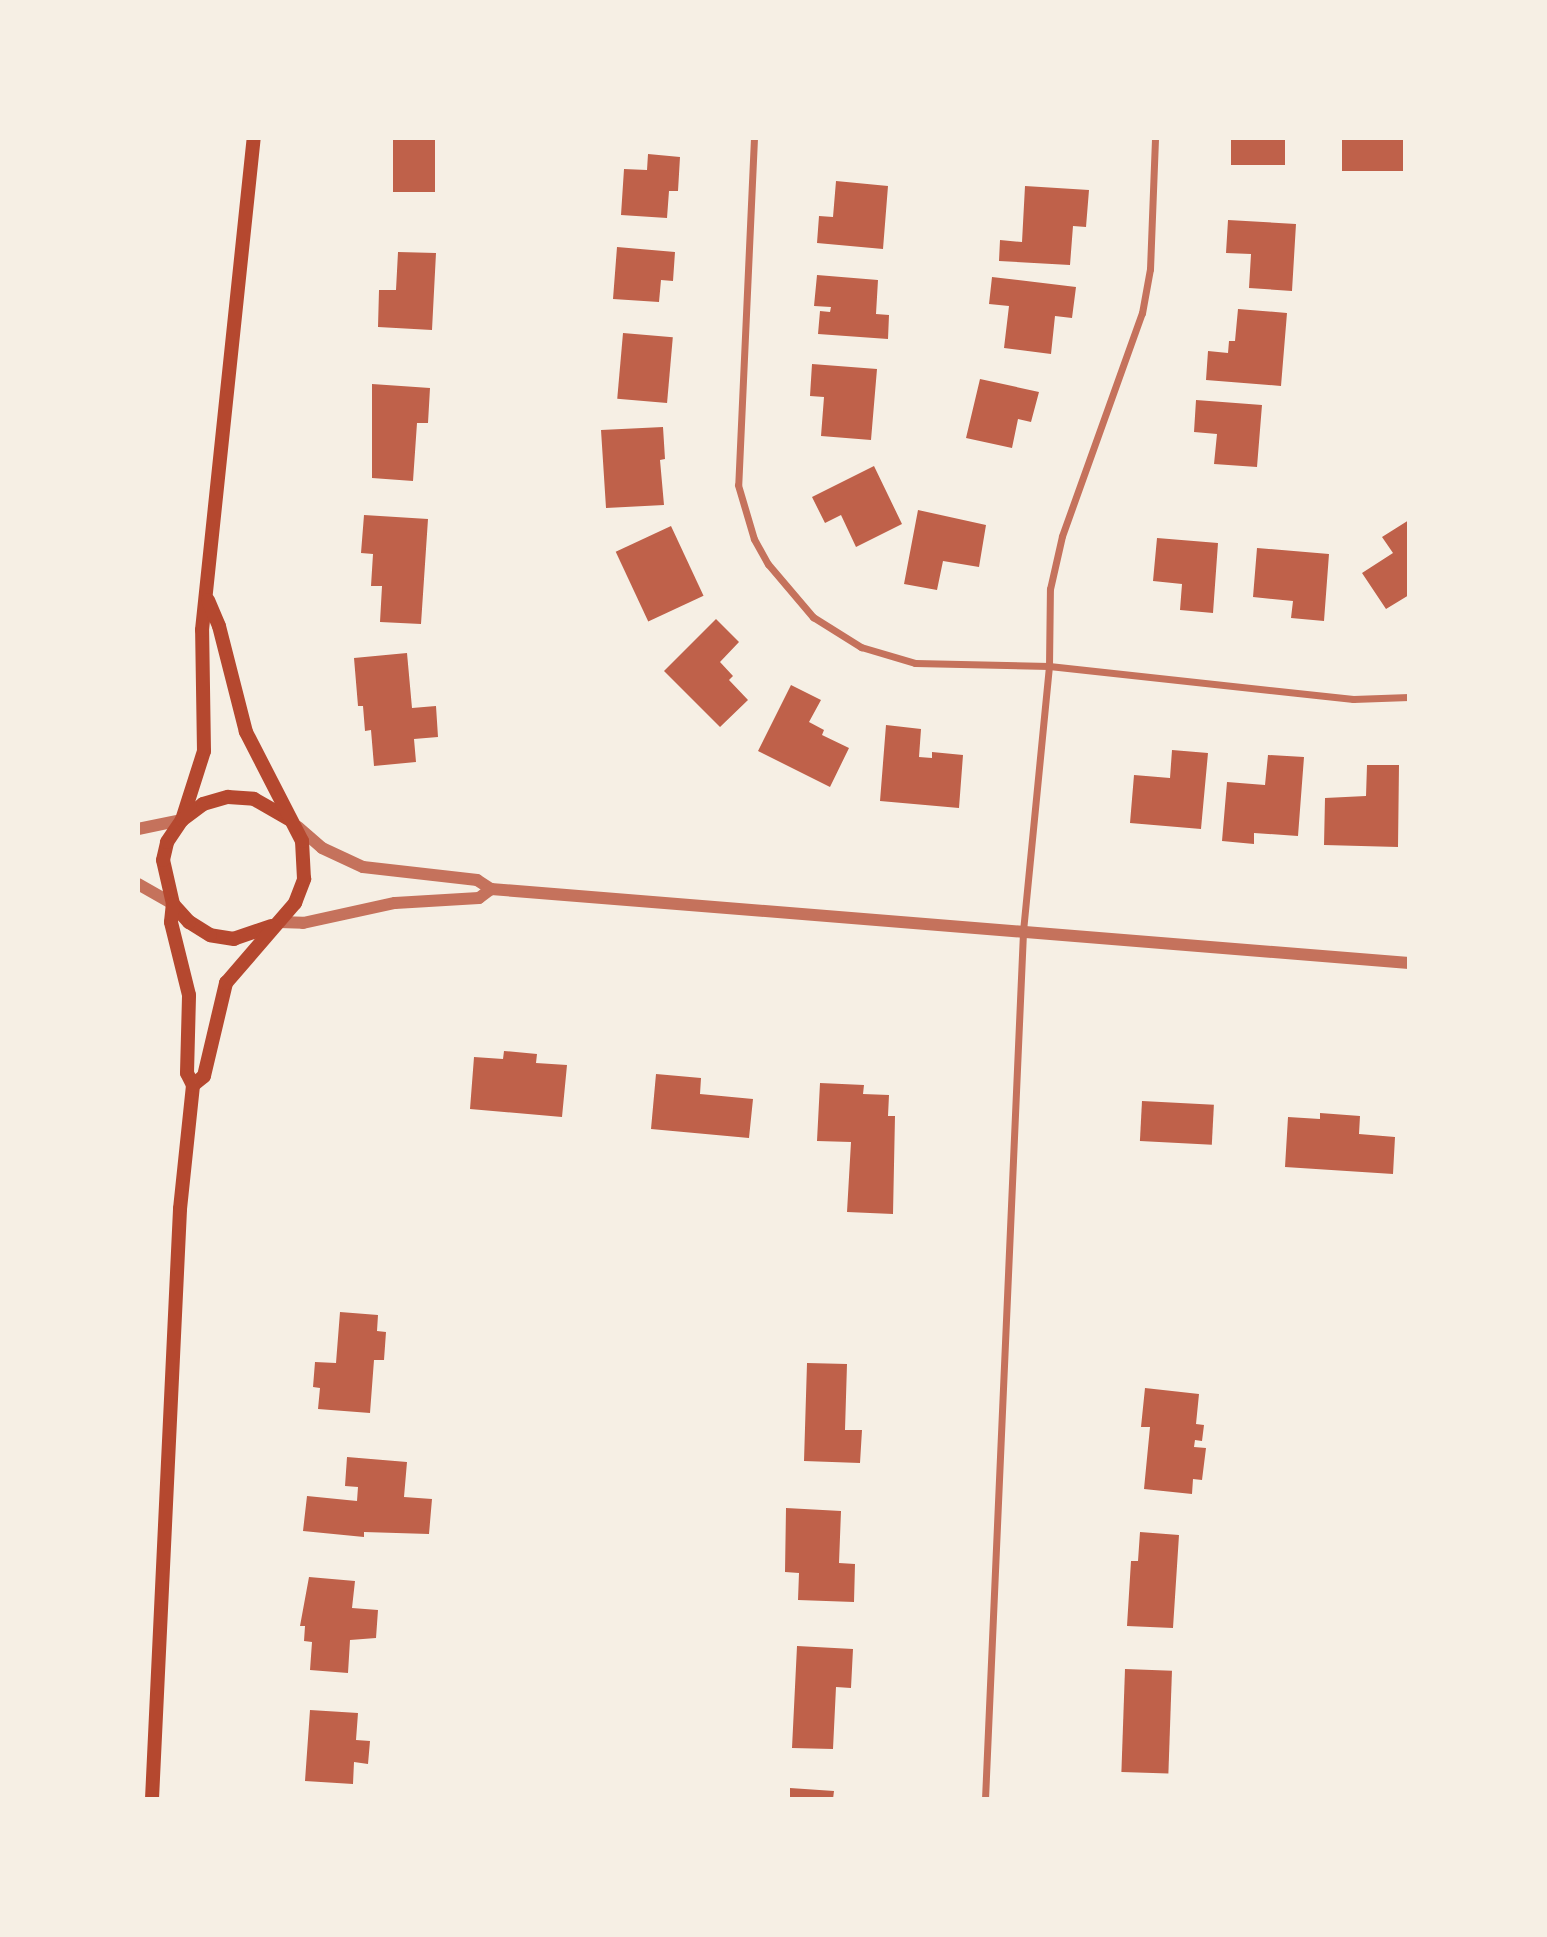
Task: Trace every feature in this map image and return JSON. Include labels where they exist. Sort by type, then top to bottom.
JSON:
[{"type":"main road","points":[[254,138],[208,600],[202,630],[204,751],[182,820],[167,842],[163,860],[164,879],[173,904],[188,922],[209,935],[234,939],[253,936],[279,922]]},
{"type":"main road","points":[[193,1085],[204,1076],[226,983],[295,903],[304,879],[302,841],[246,732],[219,625],[208,600]]},
{"type":"main road","points":[[182,820],[202,804],[228,797],[254,799],[290,819]]},
{"type":"main road","points":[[152,1799],[180,1209],[193,1085],[187,1073],[189,995],[171,922],[173,904]]},
{"type":"street","points":[[754,138],[737,457],[745,513],[768,564],[792,598],[824,626],[888,657],[929,664],[1049,666],[1353,699],[1409,697]]},
{"type":"street","points":[[985,1799],[1023,931],[1049,666],[1050,589],[1062,536],[1142,313],[1150,270],[1155,138]]},
{"type":"street","points":[[290,819],[322,848],[363,867],[477,880],[491,890],[1409,962]]},
{"type":"street","points":[[138,829],[182,820]]},
{"type":"street","points":[[138,884],[173,904]]},
{"type":"street","points":[[279,922],[303,923],[395,903],[479,898],[491,890]]},
{"type":"building","points":[[393,138],[435,138],[435,192],[393,192]]},
{"type":"building","points":[[1231,138],[1285,138],[1285,165],[1231,165]]},
{"type":"building","points":[[1342,138],[1403,138],[1403,171],[1342,171]]},
{"type":"building","points":[[648,154],[680,157],[678,191],[669,191],[667,218],[621,215],[624,169],[647,170]]},
{"type":"building","points":[[836,181],[888,186],[883,249],[817,243],[819,216],[833,217]]},
{"type":"building","points":[[1025,186],[1089,190],[1086,227],[1073,226],[1070,265],[999,261],[1000,240],[1022,242]]},
{"type":"building","points":[[1228,220],[1296,224],[1292,291],[1249,288],[1251,254],[1226,253]]},
{"type":"building","points":[[617,247],[675,252],[673,281],[661,280],[659,302],[613,299]]},
{"type":"building","points":[[398,252],[436,253],[432,330],[378,327],[379,290],[396,290]]},
{"type":"building","points":[[817,275],[878,280],[876,314],[889,315],[888,339],[818,334],[820,311],[830,312],[831,307],[814,306]]},
{"type":"building","points":[[992,277],[1076,287],[1072,318],[1055,316],[1051,354],[1004,348],[1009,306],[989,304]]},
{"type":"building","points":[[1238,309],[1287,313],[1281,386],[1206,380],[1208,351],[1228,353],[1229,341],[1235,341]]},
{"type":"building","points":[[623,333],[673,337],[667,403],[617,399]]},
{"type":"building","points":[[812,364],[877,369],[871,440],[821,436],[824,397],[810,396]]},
{"type":"building","points":[[980,379],[1039,392],[1031,422],[1018,419],[1012,448],[966,438]]},
{"type":"building","points":[[372,384],[430,388],[428,423],[417,423],[413,481],[372,478]]},
{"type":"building","points":[[1196,400],[1262,405],[1257,467],[1214,464],[1217,434],[1194,432]]},
{"type":"building","points":[[663,427],[665,459],[660,460],[664,505],[606,508],[601,430]]},
{"type":"building","points":[[874,466],[902,524],[856,547],[841,515],[825,523],[812,497]]},
{"type":"building","points":[[918,510],[986,525],[979,567],[943,561],[937,590],[904,584]]},
{"type":"building","points":[[364,515],[428,519],[421,624],[380,622],[382,586],[371,586],[373,554],[361,553]]},
{"type":"building","points":[[1409,520],[1409,595],[1386,609],[1362,573],[1393,553],[1382,537]]},
{"type":"building","points":[[671,526],[704,596],[648,622],[616,552]]},
{"type":"building","points":[[1157,538],[1218,543],[1213,613],[1180,610],[1182,584],[1153,581]]},
{"type":"building","points":[[1257,548],[1329,554],[1324,621],[1291,618],[1293,601],[1253,597]]},
{"type":"building","points":[[716,619],[739,642],[720,662],[733,676],[729,680],[748,700],[720,727],[664,671]]},
{"type":"building","points":[[407,653],[412,708],[436,706],[438,737],[414,739],[416,762],[374,766],[371,730],[365,731],[363,706],[358,706],[354,658]]},
{"type":"building","points":[[791,685],[821,700],[809,722],[824,730],[822,735],[849,748],[830,787],[758,751]]},
{"type":"building","points":[[886,725],[921,729],[919,757],[932,758],[932,752],[963,755],[959,808],[880,801]]},
{"type":"building","points":[[1172,750],[1208,753],[1201,829],[1130,823],[1134,775],[1170,778]]},
{"type":"building","points":[[1268,755],[1304,757],[1298,836],[1254,833],[1254,844],[1222,841],[1227,782],[1265,785]]},
{"type":"building","points":[[1367,765],[1399,765],[1398,847],[1324,845],[1325,798],[1366,796]]},
{"type":"building","points":[[504,1051],[537,1054],[536,1063],[567,1065],[562,1117],[470,1109],[474,1057],[503,1059]]},
{"type":"building","points":[[656,1074],[701,1078],[700,1094],[753,1099],[749,1138],[651,1129]]},
{"type":"building","points":[[820,1083],[864,1085],[863,1094],[889,1095],[888,1116],[895,1116],[893,1214],[847,1212],[851,1142],[817,1141]]},
{"type":"building","points":[[1142,1101],[1214,1105],[1212,1145],[1140,1141]]},
{"type":"building","points":[[1320,1113],[1360,1116],[1359,1134],[1395,1137],[1393,1174],[1285,1167],[1288,1117],[1320,1119]]},
{"type":"building","points":[[340,1312],[378,1315],[377,1331],[386,1332],[384,1360],[374,1360],[370,1413],[318,1409],[320,1388],[313,1387],[315,1362],[336,1363]]},
{"type":"building","points":[[807,1363],[847,1364],[845,1430],[862,1430],[860,1463],[804,1461]]},
{"type":"building","points":[[1145,1388],[1199,1394],[1196,1424],[1204,1425],[1202,1441],[1195,1440],[1194,1447],[1206,1448],[1202,1480],[1193,1479],[1192,1494],[1144,1489],[1150,1427],[1141,1427]]},
{"type":"building","points":[[347,1457],[407,1462],[404,1497],[432,1499],[429,1534],[364,1532],[364,1537],[303,1531],[307,1496],[357,1501],[358,1487],[345,1486]]},
{"type":"building","points":[[786,1508],[841,1511],[839,1563],[855,1564],[854,1602],[798,1600],[799,1573],[785,1572]]},
{"type":"building","points":[[1140,1532],[1179,1535],[1173,1628],[1127,1626],[1131,1561],[1138,1561]]},
{"type":"building","points":[[309,1577],[355,1581],[352,1608],[378,1610],[376,1638],[350,1640],[348,1673],[310,1670],[312,1642],[304,1641],[305,1626],[300,1626]]},
{"type":"building","points":[[797,1646],[853,1649],[851,1688],[836,1687],[833,1749],[792,1748]]},
{"type":"building","points":[[1125,1669],[1172,1671],[1168,1774],[1121,1772]]},
{"type":"building","points":[[310,1710],[358,1713],[356,1740],[370,1741],[368,1764],[354,1762],[353,1784],[305,1781]]},
{"type":"building","points":[[790,1788],[834,1791],[833,1799],[790,1799]]}]
